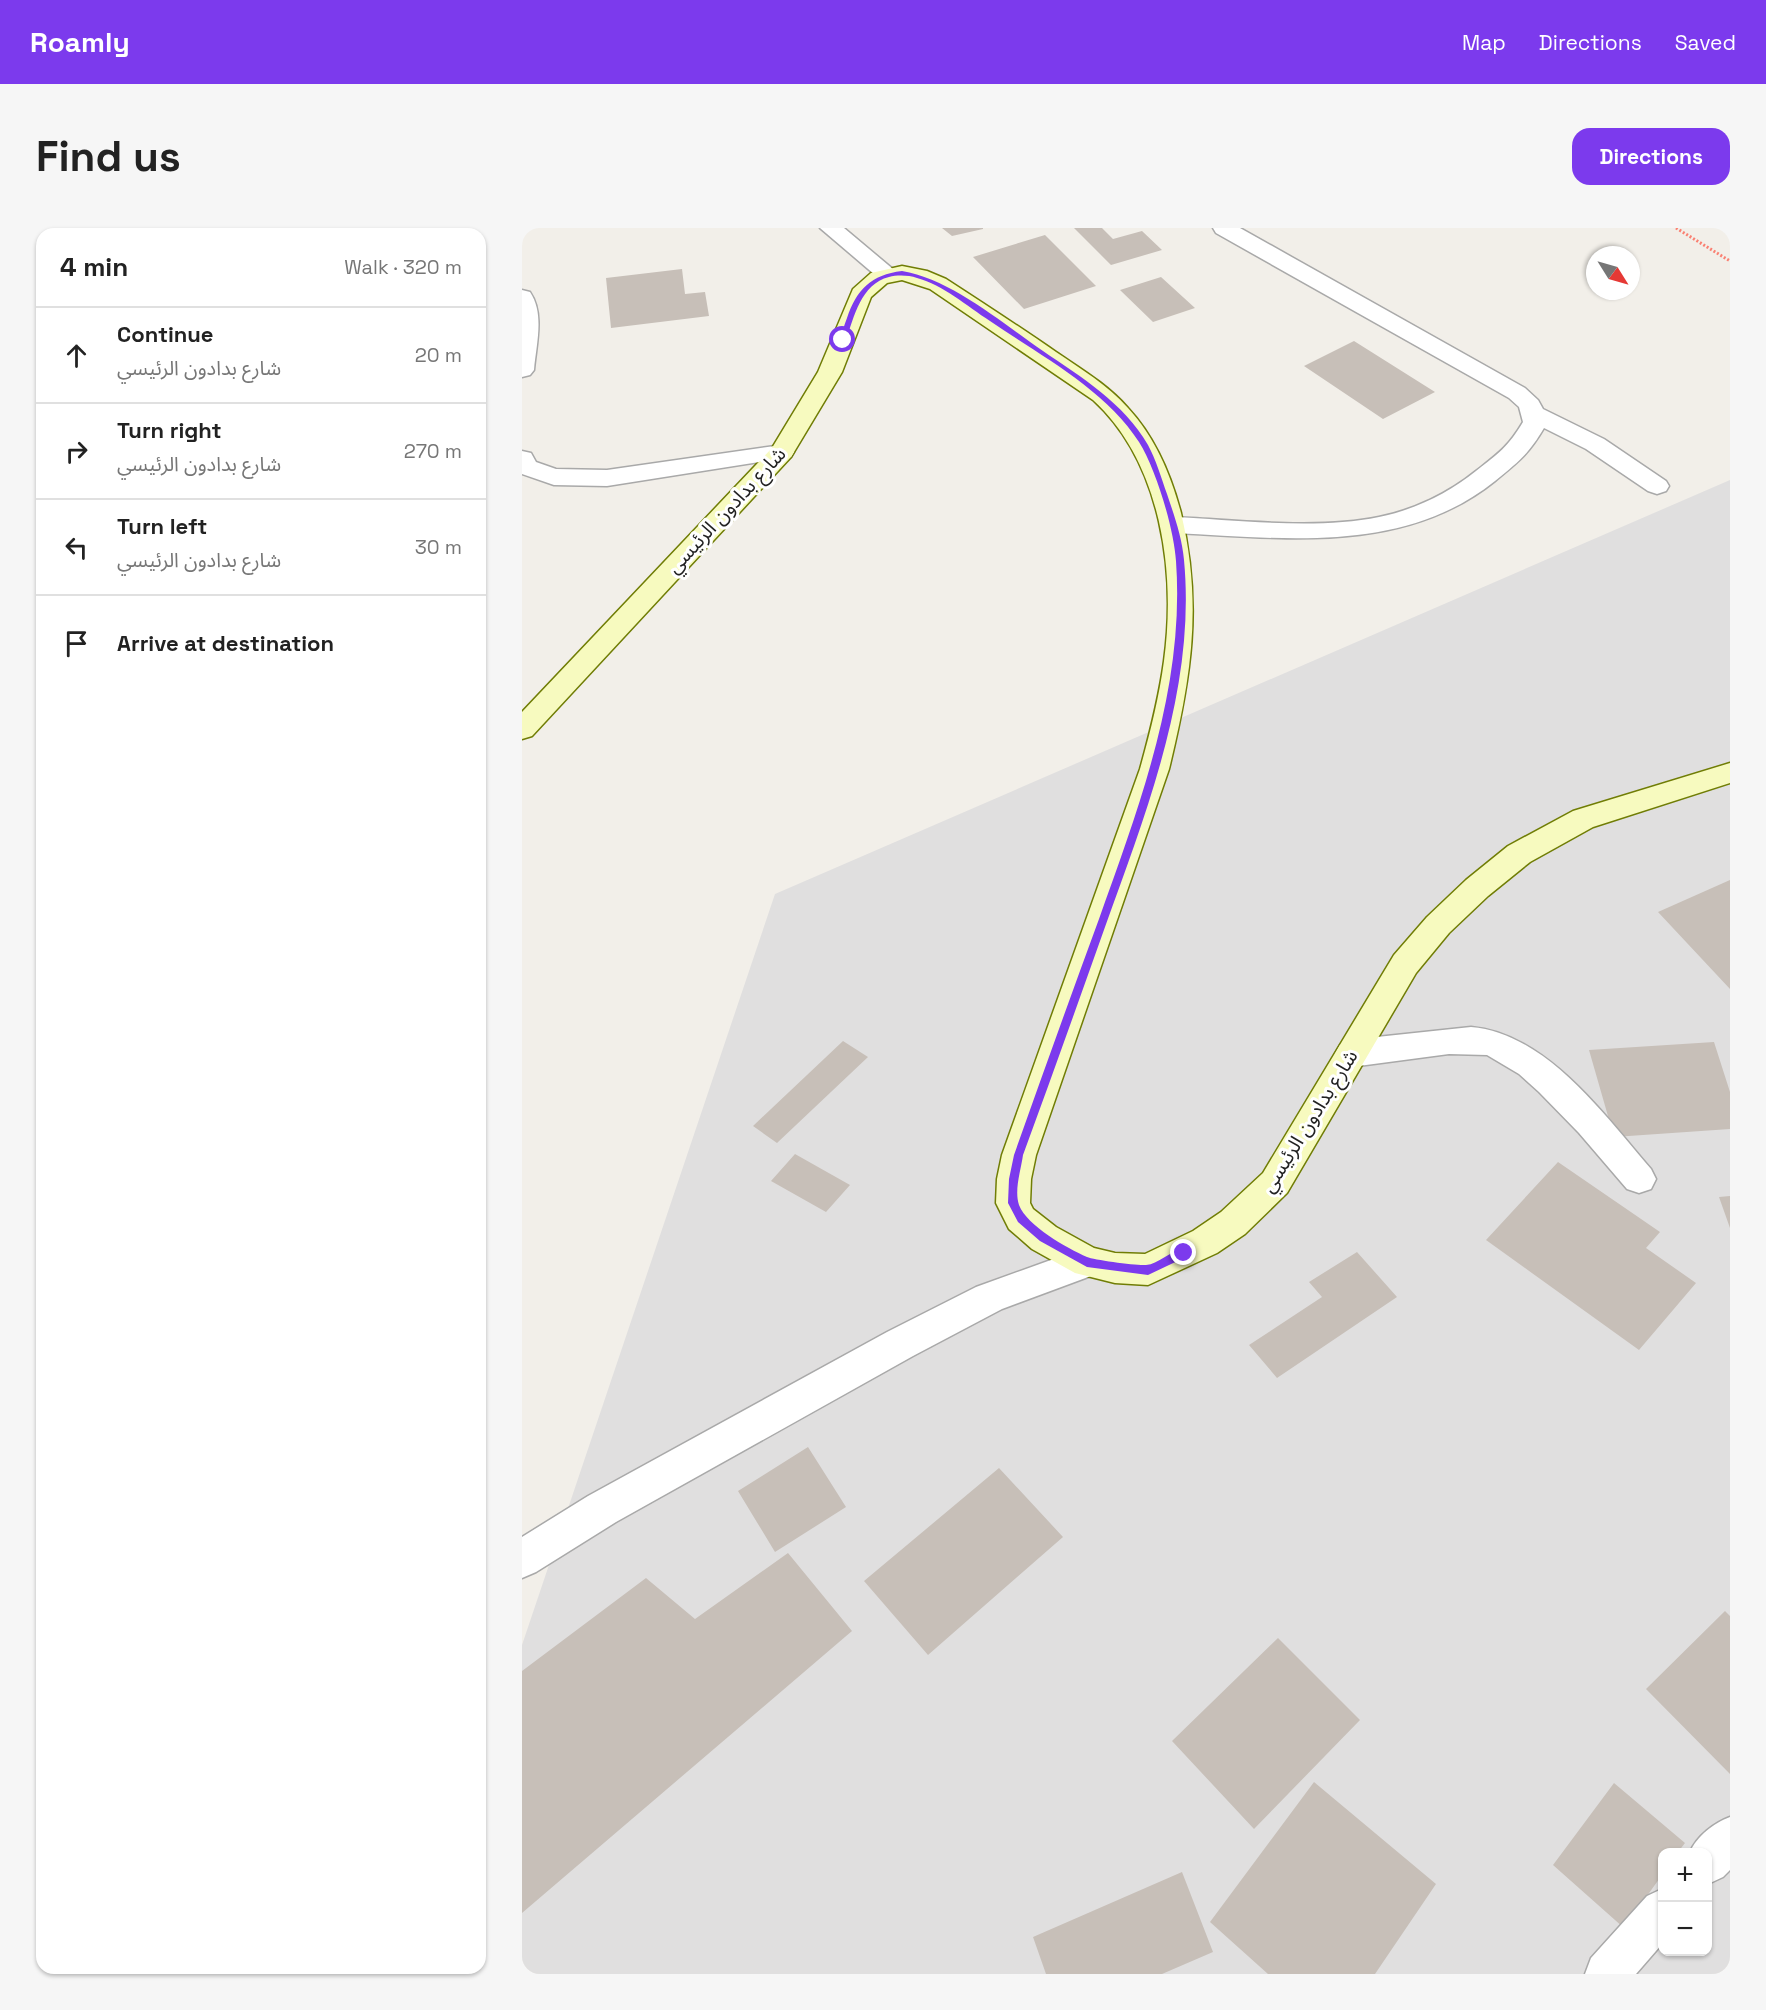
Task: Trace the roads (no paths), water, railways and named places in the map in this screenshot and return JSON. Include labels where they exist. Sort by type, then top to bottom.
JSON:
[{"type":"main road","name":"شارع بدادون الرئيسي","points":[[522,729],[782,452],[830,372],[861,294],[879,278],[902,273],[919,276],[938,284],[1075,374],[1106,400],[1128,422],[1152,462],[1174,525],[1180,559],[1182,616],[1172,699],[1160,752],[1127,852],[1018,1155],[1013,1203],[1021,1219],[1044,1238],[1087,1262],[1148,1270],[1205,1242],[1233,1222],[1275,1183],[1405,964],[1438,925],[1469,896],[1519,854],[1583,819],[1730,773]]},
{"type":"street","points":[[831,228],[889,275]]},
{"type":"street","points":[[1174,525],[1311,531],[1381,525],[1424,511],[1464,493],[1519,449],[1535,422],[1530,405],[1517,393],[1224,228]]},
{"type":"street","points":[[522,297],[525,300],[527,312],[522,369]]},
{"type":"street","points":[[1533,413],[1595,444],[1657,486]]},
{"type":"street","points":[[522,458],[525,467],[554,477],[607,478],[782,452]]},
{"type":"street","points":[[1351,1054],[1366,1050],[1388,1050],[1451,1042],[1474,1041],[1500,1046],[1530,1065],[1561,1092],[1639,1179]]},
{"type":"street","points":[[522,1559],[602,1509],[900,1344],[989,1298],[1087,1262]]},
{"type":"street","points":[[1712,1857],[1730,1838]]},
{"type":"street","points":[[1607,1974],[1658,1916]]}]
